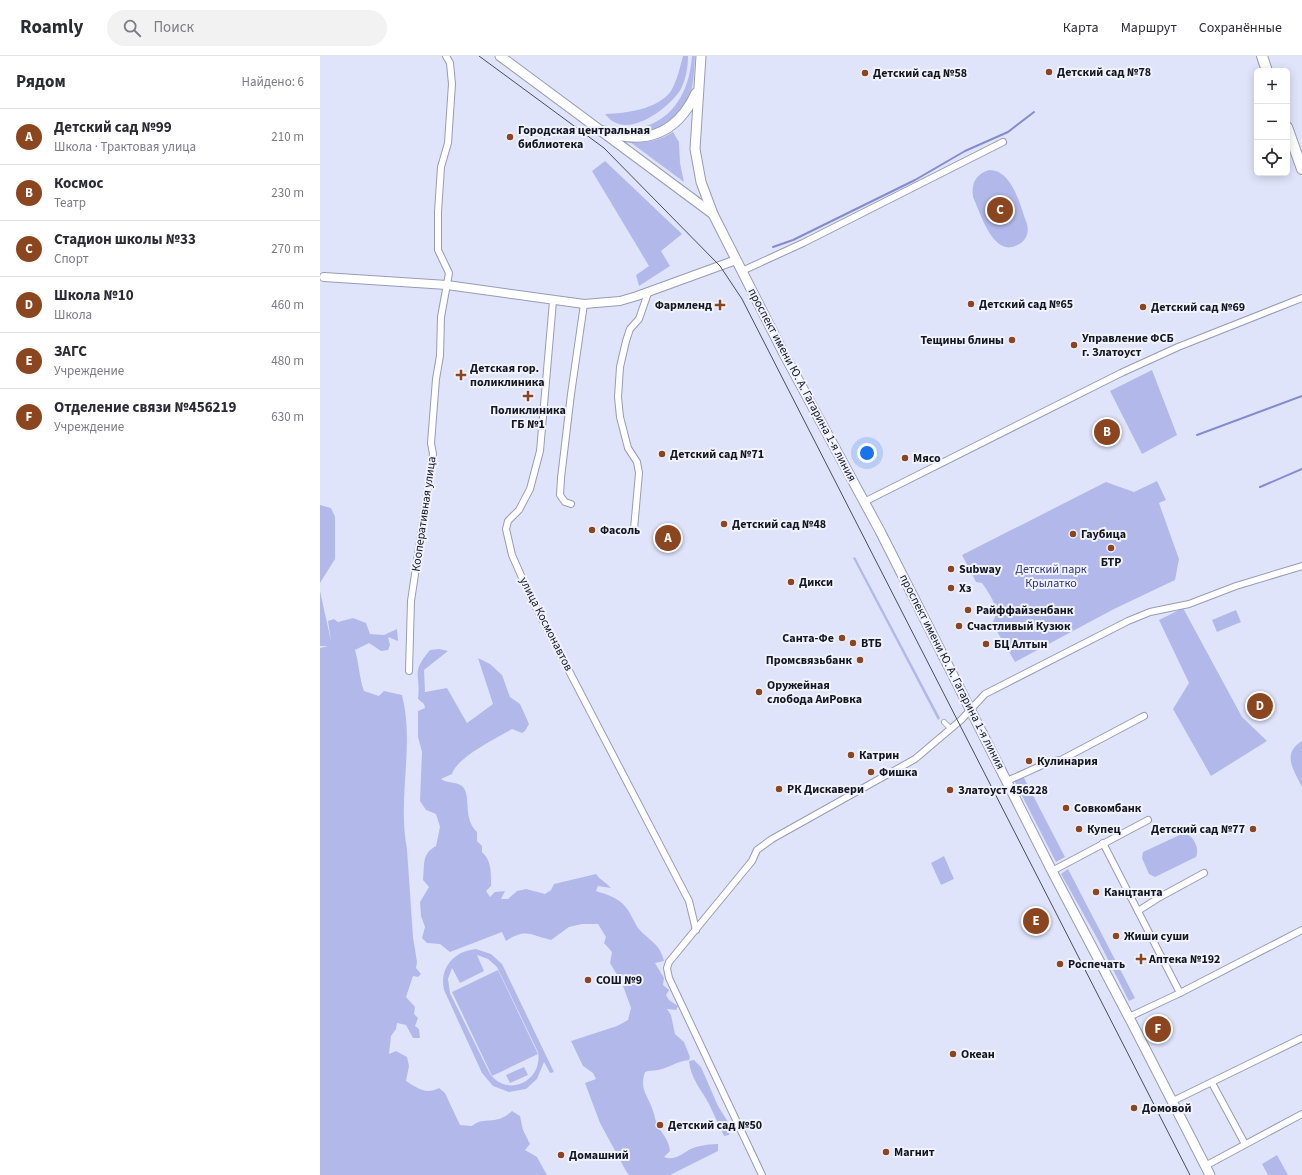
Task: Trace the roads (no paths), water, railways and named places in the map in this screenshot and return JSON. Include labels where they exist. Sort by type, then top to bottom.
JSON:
[{"type":"main road","points":[[500,56],[596,129],[713,214]]},
{"type":"main road","name":"проспект имени Ю. А. Гагарина 1-я линия","points":[[701,56],[695,150],[701,182],[713,214],[864,502],[1052,871],[1173,1101],[1210,1175]]},
{"type":"main road","points":[[1262,56],[1266,68]]},
{"type":"main road","points":[[596,129],[610,134],[637,138],[662,132],[673,126],[684,114],[698,88]]},
{"type":"main road","points":[[1290,135],[1302,169]]},
{"type":"street","name":"Кооперативная улица","points":[[409,671],[411,601],[433,454],[431,443],[436,378],[440,356],[441,317],[448,274],[438,250],[438,212],[441,167],[448,143],[452,84],[450,63],[446,56]]},
{"type":"street","points":[[742,271],[803,243],[1003,142]]},
{"type":"street","points":[[324,277],[447,285],[553,301],[584,304],[620,301],[648,293],[672,282],[736,260]]},
{"type":"street","points":[[634,529],[640,473],[628,448],[620,417],[618,397],[620,367],[626,341],[630,329],[642,312],[648,293]]},
{"type":"street","points":[[864,502],[1121,373],[1178,348],[1302,298]]},
{"type":"street","name":"улица Космонавтов","points":[[553,301],[540,451],[530,489],[518,510],[508,521],[506,529],[512,554],[531,598],[689,901],[696,930]]},
{"type":"street","points":[[571,504],[565,502],[560,495],[571,394],[584,304]]},
{"type":"street","points":[[762,1175],[670,978],[667,968],[669,962],[752,861],[757,850],[772,839],[916,759],[985,694],[1128,621],[1150,612],[1189,604],[1236,586],[1302,566]]},
{"type":"street","points":[[1007,781],[1049,762],[1061,760],[1144,716]]},
{"type":"street","points":[[944,722],[950,728]]},
{"type":"street","points":[[1052,871],[1148,820]]},
{"type":"street","points":[[1103,843],[1180,993]]},
{"type":"street","points":[[1138,911],[1160,897],[1204,874]]},
{"type":"street","points":[[1129,1017],[1180,993],[1302,930]]},
{"type":"street","points":[[1173,1101],[1302,1038]]},
{"type":"street","points":[[1212,1083],[1245,1144]]},
{"type":"street","points":[[1205,1166],[1302,1114]]},
{"type":"waterway","points":[[773,247],[793,240],[915,180],[965,151],[1008,132],[1034,112]]},
{"type":"waterway","points":[[1197,435],[1302,396]]},
{"type":"waterway","points":[[1260,487],[1302,469]]},
{"type":"tram line","points":[[479,56],[604,148],[720,266],[742,299],[1190,1175]]},
{"type":"place","name":"Детский сад №78","points":[[1049,72]]},
{"type":"place","name":"Детский сад №58","points":[[865,73]]},
{"type":"place","name":"Городская центральная библиотека","points":[[510,137]]},
{"type":"place","name":"Стадион школы №33","points":[[1000,210]]},
{"type":"place","name":"Детский сад №65","points":[[971,304]]},
{"type":"place","name":"Фармленд","points":[[720,305]]},
{"type":"place","name":"Детский сад №69","points":[[1143,307]]},
{"type":"place","name":"Тещины блины","points":[[1012,340]]},
{"type":"place","name":"Управление ФСБ г. Златоуст","points":[[1074,345]]},
{"type":"place","name":"Детская гор. поликлиника","points":[[461,375]]},
{"type":"place","name":"Поликлиника ГБ №1","points":[[528,396]]},
{"type":"place","name":"Космос","points":[[1107,432]]},
{"type":"place","name":"Детский сад №71","points":[[662,454]]},
{"type":"place","name":"Мясо","points":[[905,458]]},
{"type":"place","name":"Детский сад №48","points":[[724,524]]},
{"type":"place","name":"Фасоль","points":[[592,530]]},
{"type":"place","name":"Гаубица","points":[[1073,534]]},
{"type":"place","name":"Детский сад №99","points":[[668,538]]},
{"type":"place","name":"БТР","points":[[1111,548]]},
{"type":"place","name":"Subway","points":[[951,569]]},
{"type":"place","name":"Дикси","points":[[791,582]]},
{"type":"place","name":"Хз","points":[[951,588]]},
{"type":"place","name":"Райффайзенбанк","points":[[968,610]]},
{"type":"place","name":"Счастливый Кузюк","points":[[959,626]]},
{"type":"place","name":"Санта-Фе","points":[[842,638]]},
{"type":"place","name":"ВТБ","points":[[853,643]]},
{"type":"place","name":"БЦ Алтын","points":[[986,644]]},
{"type":"place","name":"Промсвязьбанк","points":[[860,660]]},
{"type":"place","name":"Оружейная слобода АиРовка","points":[[759,692]]},
{"type":"place","name":"Школа №10","points":[[1260,706]]},
{"type":"place","name":"Катрин","points":[[851,755]]},
{"type":"place","name":"Кулинария","points":[[1029,761]]},
{"type":"place","name":"Фишка","points":[[871,772]]},
{"type":"place","name":"РК Дискавери","points":[[779,789]]},
{"type":"place","name":"Златоуст 456228","points":[[950,790]]},
{"type":"place","name":"Совкомбанк","points":[[1066,808]]},
{"type":"place","name":"Купец","points":[[1079,829]]},
{"type":"place","name":"Детский сад №77","points":[[1253,829]]},
{"type":"place","name":"Канцтанта","points":[[1096,892]]},
{"type":"place","name":"ЗАГС","points":[[1036,921]]},
{"type":"place","name":"Жиши суши","points":[[1116,936]]},
{"type":"place","name":"Аптека №192","points":[[1141,959]]},
{"type":"place","name":"Роспечать","points":[[1060,964]]},
{"type":"place","name":"СОШ №9","points":[[588,980]]},
{"type":"place","name":"Отделение связи №456219","points":[[1158,1029]]},
{"type":"place","name":"Океан","points":[[953,1054]]},
{"type":"place","name":"Домовой","points":[[1134,1108]]},
{"type":"place","name":"Детский сад №50","points":[[660,1125]]},
{"type":"place","name":"Магнит","points":[[886,1152]]},
{"type":"place","name":"Домашний","points":[[561,1155]]},
{"type":"park label","name":"Детский парк Крылатко","points":[[1051,576]]}]
